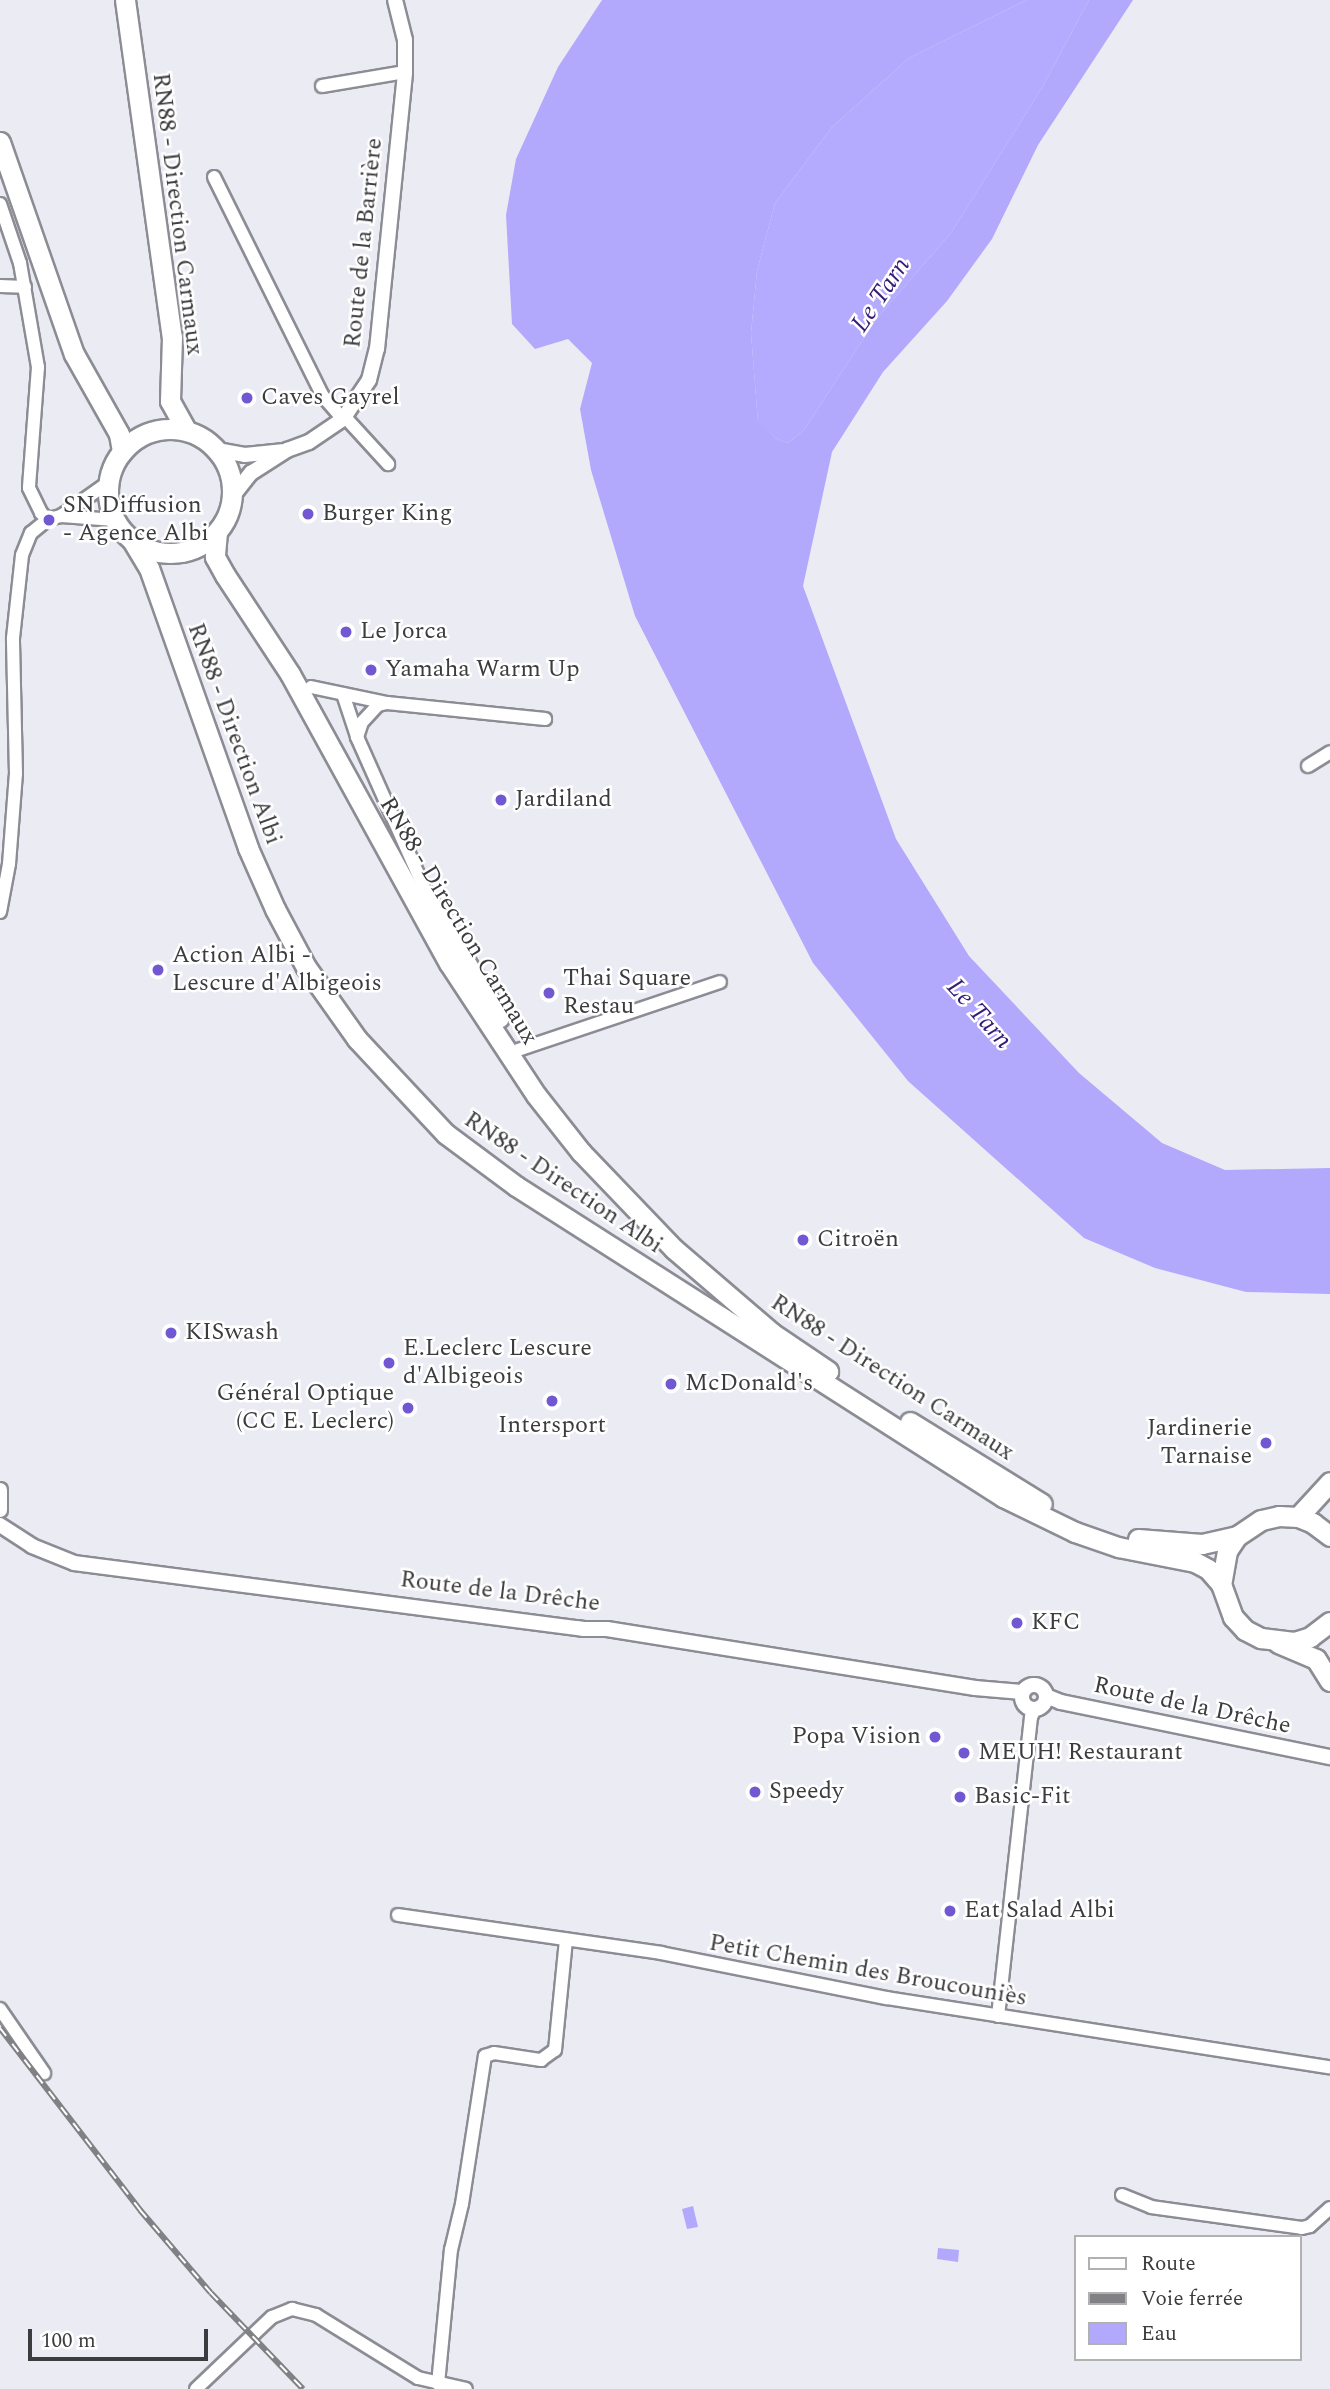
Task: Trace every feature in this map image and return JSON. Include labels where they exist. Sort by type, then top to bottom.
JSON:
[{"type":"main road","name":"RN88 - Direction Carmaux","points":[[125,0],[172,337],[170,401],[186,430]]},
{"type":"main road","points":[[0,142],[74,354],[119,434],[122,451]]},
{"type":"main road","points":[[163,429],[186,430],[203,438],[217,450],[230,472],[232,497],[227,516],[217,533],[198,547],[176,553],[153,551],[132,541],[115,520],[109,501],[109,482],[122,451],[140,436],[163,429]]},
{"type":"main road","name":"RN88 - Direction Carmaux","points":[[217,533],[215,557],[290,674],[449,963],[536,1095],[581,1153],[674,1249],[762,1325],[809,1359],[1074,1522],[1100,1532],[1158,1542],[1202,1544],[1237,1536],[1261,1520],[1279,1516],[1298,1517]]},
{"type":"main road","name":"RN88 - Direction Albi","points":[[132,541],[149,568],[248,848],[269,897],[306,967],[357,1039],[446,1134],[494,1171],[1003,1497],[1074,1532],[1107,1543],[1195,1562],[1208,1569],[1221,1584]]},
{"type":"main road","points":[[234,587],[272,628],[301,667],[430,903],[537,1078],[620,1179],[809,1359]]},
{"type":"main road","points":[[1330,1482],[1298,1517],[1313,1523],[1330,1536]]},
{"type":"main road","points":[[1237,1536],[1225,1559],[1221,1584],[1225,1602],[1245,1630],[1316,1660],[1330,1681]]},
{"type":"main road","points":[[1278,1642],[1310,1637],[1330,1622]]},
{"type":"street","name":"Route de la Barrière","points":[[217,450],[244,455],[286,450],[309,442],[344,418],[369,380],[377,349],[405,72],[405,40],[395,0]]},
{"type":"street","points":[[322,86],[405,72]]},
{"type":"street","points":[[214,177],[321,395],[388,464]]},
{"type":"street","points":[[0,204],[25,287],[38,367],[29,488],[41,513],[54,517],[115,520]]},
{"type":"street","points":[[0,286],[25,287]]},
{"type":"street","name":"Route de la Barrière","points":[[232,497],[251,473],[286,450]]},
{"type":"street","points":[[0,912],[16,774],[6,644],[22,555],[31,533],[109,482]]},
{"type":"street","points":[[310,687],[387,703],[545,719]]},
{"type":"street","points":[[343,694],[357,737],[430,903]]},
{"type":"street","points":[[357,737],[362,722],[379,705],[387,703]]},
{"type":"street","points":[[1308,766],[1330,752]]},
{"type":"street","points":[[518,1050],[720,982]]},
{"type":"street","points":[[0,1490],[0,1510]]},
{"type":"street","name":"Route de la Drêche","points":[[0,1525],[32,1546],[74,1563],[584,1629],[607,1629],[1022,1695]]},
{"type":"street","points":[[998,2016],[1031,1717],[1035,1709],[1043,1705],[1046,1696],[1043,1689],[1036,1685],[1028,1686],[1022,1695],[1026,1706],[1035,1709]]},
{"type":"street","name":"Route de la Drêche","points":[[1046,1696],[1061,1702],[1330,1758]]},
{"type":"street","name":"Petit Chemin des Broucouniès","points":[[398,1915],[661,1954],[765,1976],[998,2016],[1330,2067]]},
{"type":"street","points":[[438,2384],[451,2250],[463,2204],[485,2056],[494,2053],[541,2060],[555,2050],[566,1940]]},
{"type":"street","points":[[0,2009],[44,2073]]},
{"type":"street","points":[[1122,2195],[1151,2207],[1302,2228],[1310,2226],[1330,2208]]},
{"type":"street","points":[[196,2389],[272,2317],[292,2309],[316,2315],[406,2372],[438,2384],[466,2389]]},
{"type":"shaded area","points":[[1026,0],[1089,0],[1043,86],[951,233],[877,318],[804,430],[788,443],[775,438],[758,423],[751,333],[757,271],[775,203],[832,127],[909,58]]},
{"type":"water","name":"Le Tarn","points":[[602,0],[1026,0],[909,58],[832,127],[775,203],[757,271],[751,333],[758,422],[775,438],[788,443],[804,430],[877,318],[951,233],[1043,86],[1089,0],[1133,0],[1038,145],[992,239],[947,301],[883,372],[832,452],[803,586],[896,839],[969,956],[1079,1073],[1162,1143],[1225,1170],[1330,1168],[1330,1294],[1246,1292],[1155,1268],[1084,1238],[908,1081],[813,963],[635,616],[591,470],[580,409],[592,363],[568,339],[535,349],[512,324],[506,215],[516,159],[558,67]]},
{"type":"water","points":[[693,2206],[698,2227],[687,2229],[682,2209]]},
{"type":"water","points":[[938,2248],[959,2250],[958,2262],[937,2259]]},
{"type":"railway","points":[[0,2028],[140,2210],[211,2293],[303,2389]]},
{"type":"place","name":"Caves Gayrel","points":[[247,398]]},
{"type":"place","name":"Burger King","points":[[308,514]]},
{"type":"place","name":"SN Diffusion - Agence Albi","points":[[49,520]]},
{"type":"place","name":"Le Jorca","points":[[346,632]]},
{"type":"place","name":"Yamaha Warm Up","points":[[371,670]]},
{"type":"place","name":"Jardiland","points":[[501,800]]},
{"type":"place","name":"Action Albi - Lescure d'Albigeois","points":[[158,970]]},
{"type":"place","name":"Thai Square Restau","points":[[549,993]]},
{"type":"place","name":"Citroën","points":[[803,1240]]},
{"type":"place","name":"KISwash","points":[[171,1333]]},
{"type":"place","name":"E.Leclerc Lescure d'Albigeois","points":[[389,1363]]},
{"type":"place","name":"McDonald's","points":[[671,1384]]},
{"type":"place","name":"Intersport","points":[[552,1401]]},
{"type":"place","name":"Général Optique (CC E. Leclerc)","points":[[408,1408]]},
{"type":"place","name":"Jardinerie Tarnaise","points":[[1266,1443]]},
{"type":"place","name":"KFC","points":[[1017,1623]]},
{"type":"place","name":"Popa Vision","points":[[935,1737]]},
{"type":"place","name":"MEUH! Restaurant","points":[[964,1753]]},
{"type":"place","name":"Speedy","points":[[755,1792]]},
{"type":"place","name":"Basic-Fit","points":[[960,1797]]},
{"type":"place","name":"Eat Salad Albi","points":[[950,1911]]}]
